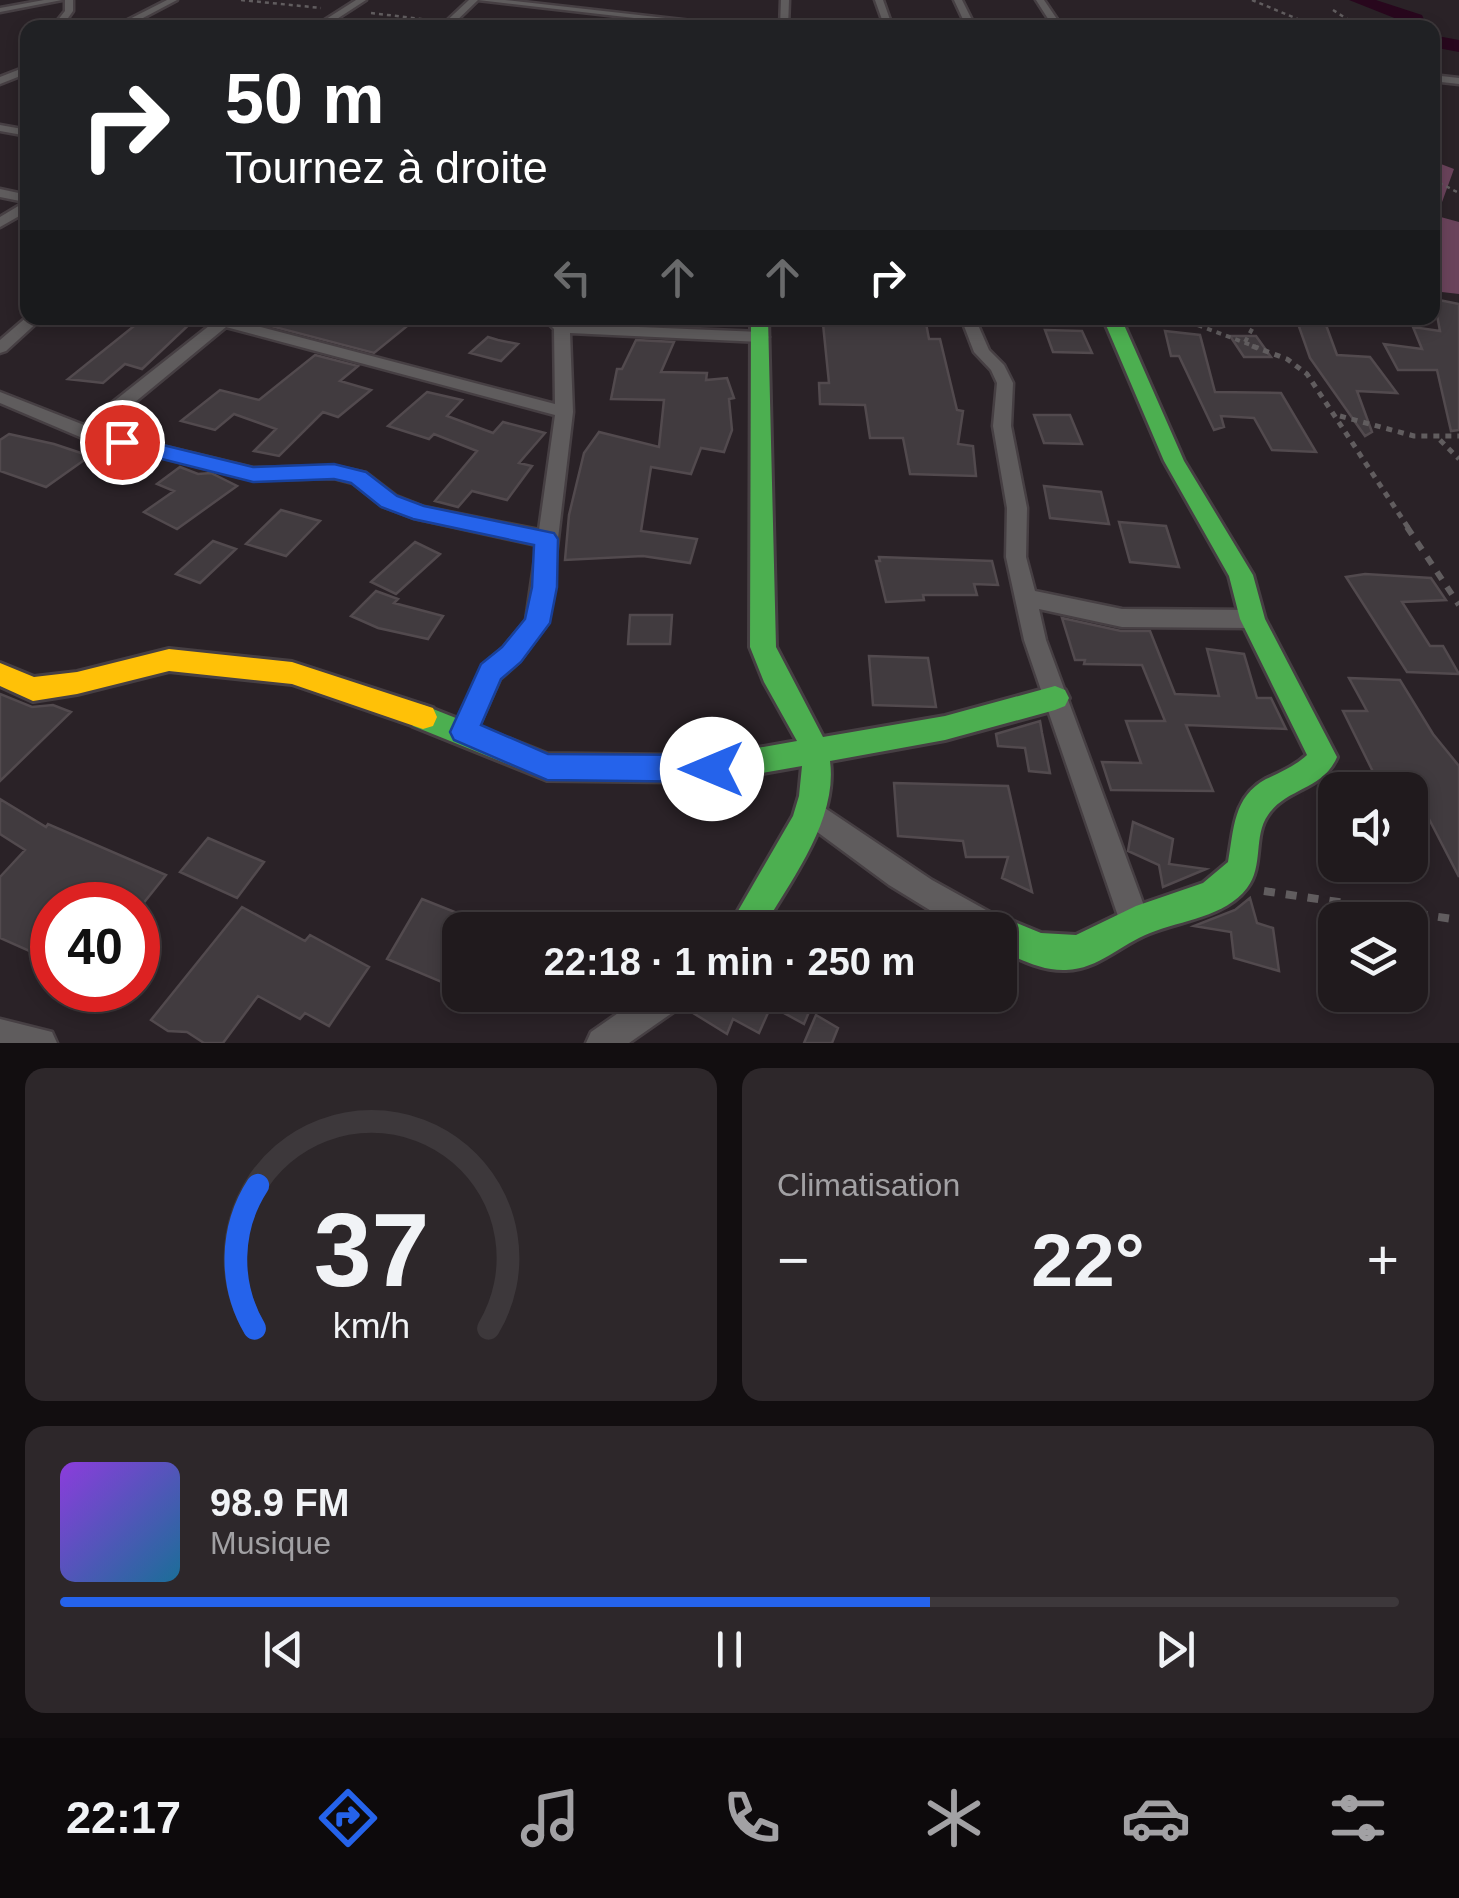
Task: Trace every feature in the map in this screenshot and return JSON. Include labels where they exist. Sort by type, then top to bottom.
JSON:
[{"type":"street","points":[[0,10],[58,0]]},
{"type":"street","points":[[132,20],[173,0]]},
{"type":"street","points":[[329,20],[362,0]]},
{"type":"street","points":[[452,20],[474,0]]},
{"type":"street","points":[[482,0],[673,20]]},
{"type":"street","points":[[0,348],[26,325]]},
{"type":"street","points":[[86,433],[220,325]]},
{"type":"street","points":[[244,325],[564,412]]},
{"type":"street","points":[[464,732],[490,672],[511,655],[537,623],[564,412],[556,325]]},
{"type":"street","points":[[658,325],[760,327],[763,647],[767,671],[816,754],[816,792],[810,811],[754,912]]},
{"type":"street","points":[[971,325],[982,352],[998,368],[1005,383],[1002,426],[1017,508],[1016,557],[1026,598],[1055,698],[1135,922]]},
{"type":"street","points":[[1017,941],[1058,954],[1083,952],[1135,922],[1230,886],[1243,862],[1254,806],[1273,790],[1318,770],[1323,757],[1254,619],[1240,575],[1174,461],[1115,325]]},
{"type":"street","points":[[0,397],[86,433],[253,474],[334,472],[358,478],[389,501],[421,513],[546,539]]},
{"type":"street","points":[[1026,598],[1122,618],[1254,619]]},
{"type":"street","points":[[0,674],[33,689],[77,683],[168,660],[292,673],[464,732],[547,767],[712,769],[816,754],[945,728],[1055,698]]},
{"type":"street","points":[[810,811],[908,884],[956,912]]},
{"type":"street","points":[[602,1043],[647,1012]]},
{"type":"street","points":[[0,1035],[41,1043]]},
{"type":"path","points":[[1252,0],[1299,20]]},
{"type":"path","points":[[1333,10],[1349,20]]},
{"type":"path","points":[[1198,325],[1298,365],[1324,404],[1337,415],[1459,605]]},
{"type":"path","points":[[1245,342],[1254,325]]},
{"type":"path","points":[[1337,415],[1439,439],[1459,436]]},
{"type":"path","points":[[1439,439],[1459,459]]},
{"type":"path","points":[[1230,886],[1459,920]]},
{"type":"shaded area","points":[[1440,164],[1454,169],[1440,208]]},
{"type":"shaded area","points":[[1440,217],[1459,222],[1459,294],[1440,292]]},
{"type":"building","points":[[1440,300],[1459,304],[1459,430],[1451,431],[1437,370],[1398,370],[1384,344],[1422,349],[1413,327],[1440,331]]},
{"type":"building","points":[[135,325],[189,325],[142,369],[125,364],[103,383],[68,379]]},
{"type":"building","points":[[267,325],[408,325],[374,353]]},
{"type":"building","points":[[823,325],[926,325],[929,339],[940,339],[957,410],[963,411],[958,444],[973,446],[976,476],[910,474],[903,438],[870,438],[865,405],[820,404],[819,383],[829,383]]},
{"type":"building","points":[[1298,325],[1326,325],[1337,355],[1370,357],[1397,393],[1357,391],[1372,432],[1365,436],[1310,358]]},
{"type":"building","points":[[1045,330],[1082,331],[1092,353],[1053,352]]},
{"type":"building","points":[[1165,331],[1200,335],[1215,392],[1281,393],[1316,452],[1272,450],[1254,418],[1221,416],[1224,427],[1214,430],[1179,356],[1171,356]]},
{"type":"building","points":[[1230,336],[1256,336],[1271,357],[1244,357]]},
{"type":"building","points":[[488,337],[518,344],[501,361],[470,353]]},
{"type":"building","points":[[636,340],[674,342],[661,372],[707,373],[706,380],[727,378],[734,398],[729,399],[732,430],[724,452],[701,448],[691,474],[651,467],[641,531],[697,539],[690,563],[643,556],[565,560],[569,515],[584,453],[599,432],[659,447],[664,400],[611,399],[617,369],[622,369]]},
{"type":"building","points":[[315,355],[358,366],[340,381],[371,390],[338,417],[323,412],[279,456],[254,451],[276,429],[234,414],[215,430],[181,421],[220,390],[259,400]]},
{"type":"building","points":[[427,392],[462,400],[447,416],[493,433],[503,422],[545,433],[519,463],[532,466],[507,500],[472,491],[458,507],[435,501],[477,451],[434,434],[429,439],[388,426]]},
{"type":"building","points":[[1034,415],[1070,415],[1082,444],[1044,443]]},
{"type":"building","points":[[9,434],[90,456],[46,487],[0,471],[0,440]]},
{"type":"building","points":[[180,467],[198,474],[211,473],[237,486],[177,529],[144,512],[174,491],[157,484]]},
{"type":"building","points":[[1044,486],[1101,492],[1109,524],[1050,518]]},
{"type":"building","points":[[281,510],[320,521],[286,556],[246,544]]},
{"type":"building","points":[[1119,522],[1166,526],[1179,567],[1130,562]]},
{"type":"building","points":[[213,541],[236,549],[200,583],[176,574]]},
{"type":"building","points":[[415,542],[440,554],[396,594],[371,582]]},
{"type":"building","points":[[879,557],[992,561],[998,585],[974,584],[977,595],[923,595],[924,600],[886,602],[876,561],[880,561]]},
{"type":"building","points":[[1365,574],[1431,578],[1446,600],[1402,602],[1430,646],[1443,646],[1459,674],[1407,672],[1346,577]]},
{"type":"building","points":[[376,591],[398,599],[394,603],[443,616],[428,639],[378,628],[351,616]]},
{"type":"building","points":[[630,615],[672,615],[670,644],[628,644]]},
{"type":"building","points":[[1062,618],[1121,631],[1150,631],[1175,694],[1219,696],[1207,649],[1244,654],[1257,698],[1271,698],[1286,729],[1186,725],[1213,791],[1111,790],[1102,762],[1141,763],[1126,721],[1165,721],[1142,665],[1084,664],[1085,660],[1075,660]]},
{"type":"building","points":[[869,656],[928,658],[936,707],[873,705]]},
{"type":"building","points":[[1349,678],[1400,680],[1433,734],[1459,766],[1459,877],[1428,817],[1428,772],[1373,772],[1343,711],[1367,711]]},
{"type":"building","points":[[0,694],[32,707],[53,705],[71,712],[0,781]]},
{"type":"building","points":[[1040,721],[1050,773],[1029,771],[1025,748],[998,746],[996,734]]},
{"type":"building","points":[[894,783],[1008,786],[1032,892],[1002,878],[1008,857],[966,857],[963,841],[898,836]]},
{"type":"building","points":[[0,799],[46,827],[48,824],[166,875],[160,882],[30,882],[30,951],[0,938],[0,877],[25,850],[0,834]]},
{"type":"building","points":[[1133,822],[1173,839],[1169,864],[1206,869],[1163,887],[1159,865],[1128,851]]},
{"type":"building","points":[[208,838],[264,862],[237,898],[180,872]]},
{"type":"building","points":[[1250,898],[1257,923],[1273,928],[1279,971],[1234,958],[1231,932],[1194,926],[1235,910]]},
{"type":"building","points":[[422,899],[455,912],[442,912],[442,982],[387,959]]},
{"type":"building","points":[[242,907],[305,941],[310,935],[369,967],[329,1026],[305,1013],[300,1019],[258,996],[223,1043],[204,1043],[187,1032],[168,1031],[151,1020]]},
{"type":"building","points":[[691,1012],[768,1012],[759,1033],[733,1019],[727,1034]]},
{"type":"building","points":[[782,1012],[809,1012],[804,1024]]},
{"type":"building","points":[[816,1015],[838,1028],[832,1043],[804,1043]]},
{"type":"waterway","points":[[1358,0],[1415,20]]},
{"type":"waterway","points":[[1440,42],[1459,46]]},
{"type":"traffic: fast","points":[[755,912],[806,820],[818,773],[810,738],[774,675],[763,647],[759,325]]},
{"type":"traffic: fast","points":[[1017,941],[1041,950],[1076,952],[1136,922],[1226,888],[1240,871],[1248,823],[1256,806],[1271,792],[1308,773],[1323,757],[1253,619],[1241,575],[1174,461],[1115,325]]},
{"type":"traffic: fast","points":[[423,717],[547,767],[712,769],[945,728],[1055,698]]},
{"type":"traffic: slow","points":[[0,674],[33,689],[77,683],[169,660],[292,673],[423,717]]},
{"type":"route","points":[[122,442],[253,474],[334,472],[358,478],[389,501],[421,513],[546,539],[544,587],[537,623],[511,655],[490,672],[464,732],[547,767],[712,769]]}]
